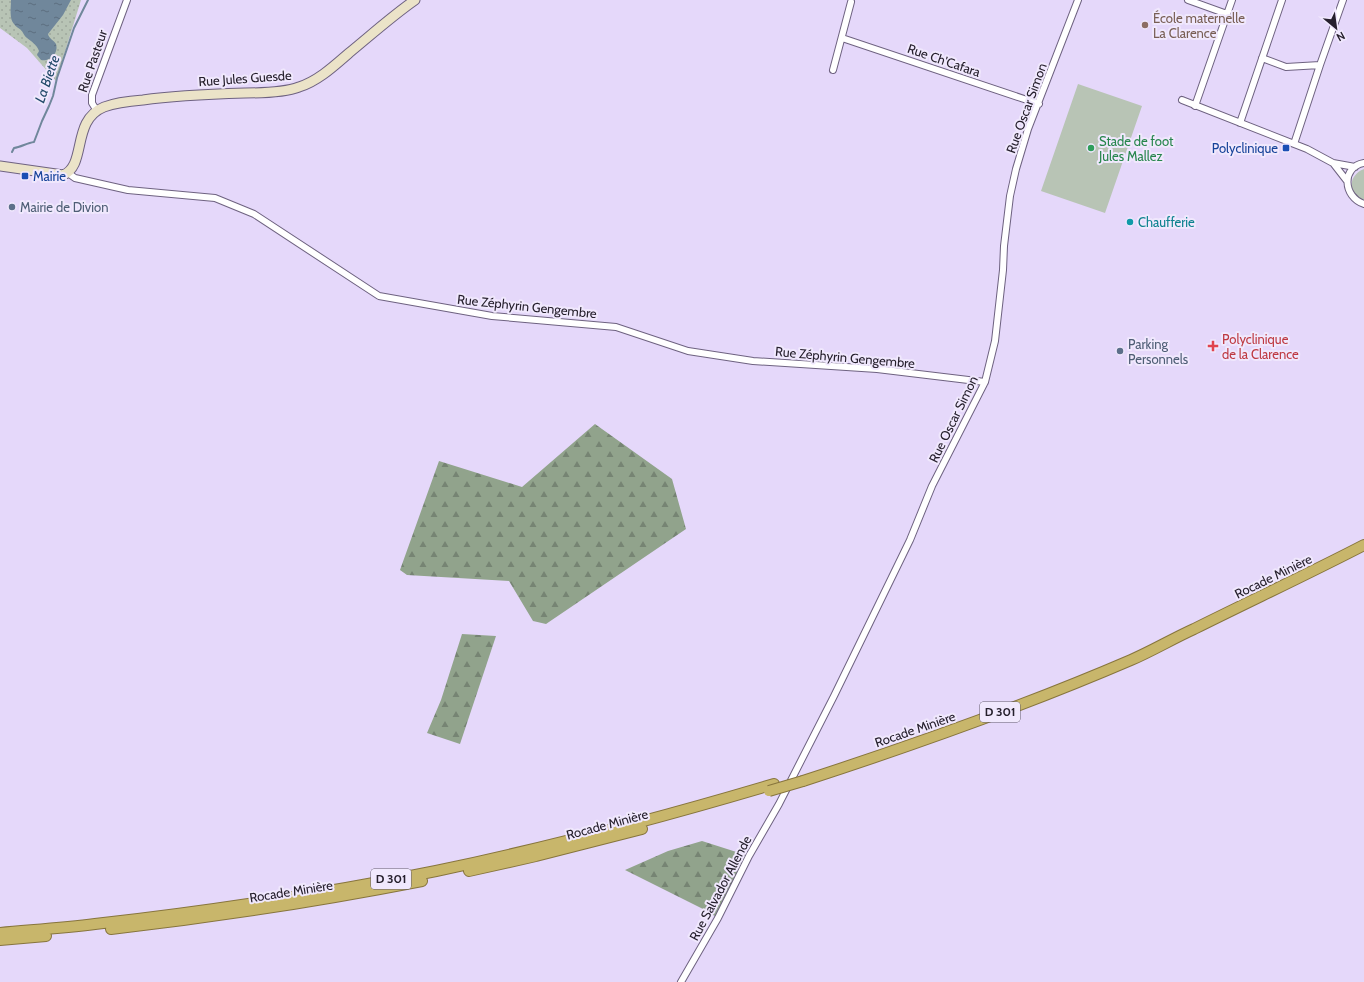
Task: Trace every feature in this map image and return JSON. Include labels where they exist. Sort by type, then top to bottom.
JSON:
[{"type":"highway","name":"Rocade Minière","points":[[0,940],[85,932],[201,918],[298,904],[375,890],[485,867],[613,837],[804,778],[1033,694],[1156,643],[1192,630],[1362,547]]},
{"type":"highway","name":"Rocade Minière","points":[[0,933],[94,924],[200,911],[298,896],[434,871],[522,852],[772,788]]},
{"type":"main road","name":"Rue Jules Guesde","points":[[97,111],[104,107],[119,103],[157,98],[188,95],[262,93],[299,87],[314,80],[330,69],[415,0]]},
{"type":"main road","name":"Rue Pasteur","points":[[68,173],[75,162],[86,122],[97,111]]},
{"type":"main road","points":[[0,166],[63,175],[68,173]]},
{"type":"street","name":"Rue Pasteur","points":[[97,111],[92,103],[92,95],[127,0]]},
{"type":"street","name":"Rue Oscar Simon","points":[[779,804],[863,637],[910,540],[932,486],[985,382],[995,341],[1010,196],[1020,155],[1078,0]]},
{"type":"street","points":[[1188,0],[1228,14]]},
{"type":"street","points":[[1195,106],[1232,0]]},
{"type":"street","points":[[1240,123],[1282,0]]},
{"type":"street","points":[[1294,144],[1343,0]]},
{"type":"street","points":[[833,70],[851,2]]},
{"type":"street","name":"Rue Ch'Cafara","points":[[842,38],[1039,104]]},
{"type":"street","points":[[1262,58],[1286,67],[1320,65]]},
{"type":"street","points":[[1182,100],[1294,144],[1333,163],[1355,167]]},
{"type":"street","points":[[1333,163],[1347,181]]},
{"type":"street","points":[[1364,163],[1355,167],[1349,175],[1347,181],[1347,187],[1353,198],[1364,204]]},
{"type":"street","name":"Rue Zéphyrin Gengembre","points":[[68,173],[75,178],[128,190],[215,198],[254,214],[379,296],[492,316],[616,326],[688,351],[753,361],[877,369],[985,382]]},
{"type":"street","name":"Rue Salvador Allende","points":[[681,982],[718,918],[749,856],[779,804]]},
{"type":"green space","points":[[0,0],[81,0],[56,81],[27,48],[0,28]]},
{"type":"green space","name":"Stade de foot Jules Mallez","points":[[1078,84],[1142,106],[1105,213],[1041,191]]},
{"type":"green space","points":[[1364,169],[1364,200],[1358,197],[1352,189],[1352,180]]},
{"type":"green space","points":[[595,424],[672,479],[686,529],[546,624],[533,621],[509,581],[407,575],[400,570],[439,461],[522,487]]},
{"type":"green space","points":[[462,634],[496,636],[460,744],[427,733],[441,700]]},
{"type":"green space","points":[[702,841],[749,856],[718,918],[625,870],[668,851]]},
{"type":"water","points":[[11,0],[71,0],[63,15],[48,34],[56,44],[57,48],[53,56],[47,60],[41,60],[37,55],[39,51],[34,43],[12,22]]},
{"type":"waterway","name":"La Biette","points":[[12,152],[14,148],[34,142],[53,96],[57,78],[74,28],[88,0]]},
{"type":"place","name":"École maternelle La Clarence","points":[[1145,25]]},
{"type":"place","name":"Stade de foot Jules Mallez","points":[[1091,148]]},
{"type":"place","name":"Polyclinique","points":[[1286,148]]},
{"type":"place","name":"Mairie","points":[[25,176]]},
{"type":"place","name":"Mairie de Divion","points":[[12,207]]},
{"type":"place","name":"Chaufferie","points":[[1130,222]]},
{"type":"place","name":"Polyclinique de la Clarence","points":[[1213,346]]},
{"type":"place","name":"Parking Personnels","points":[[1120,351]]}]
